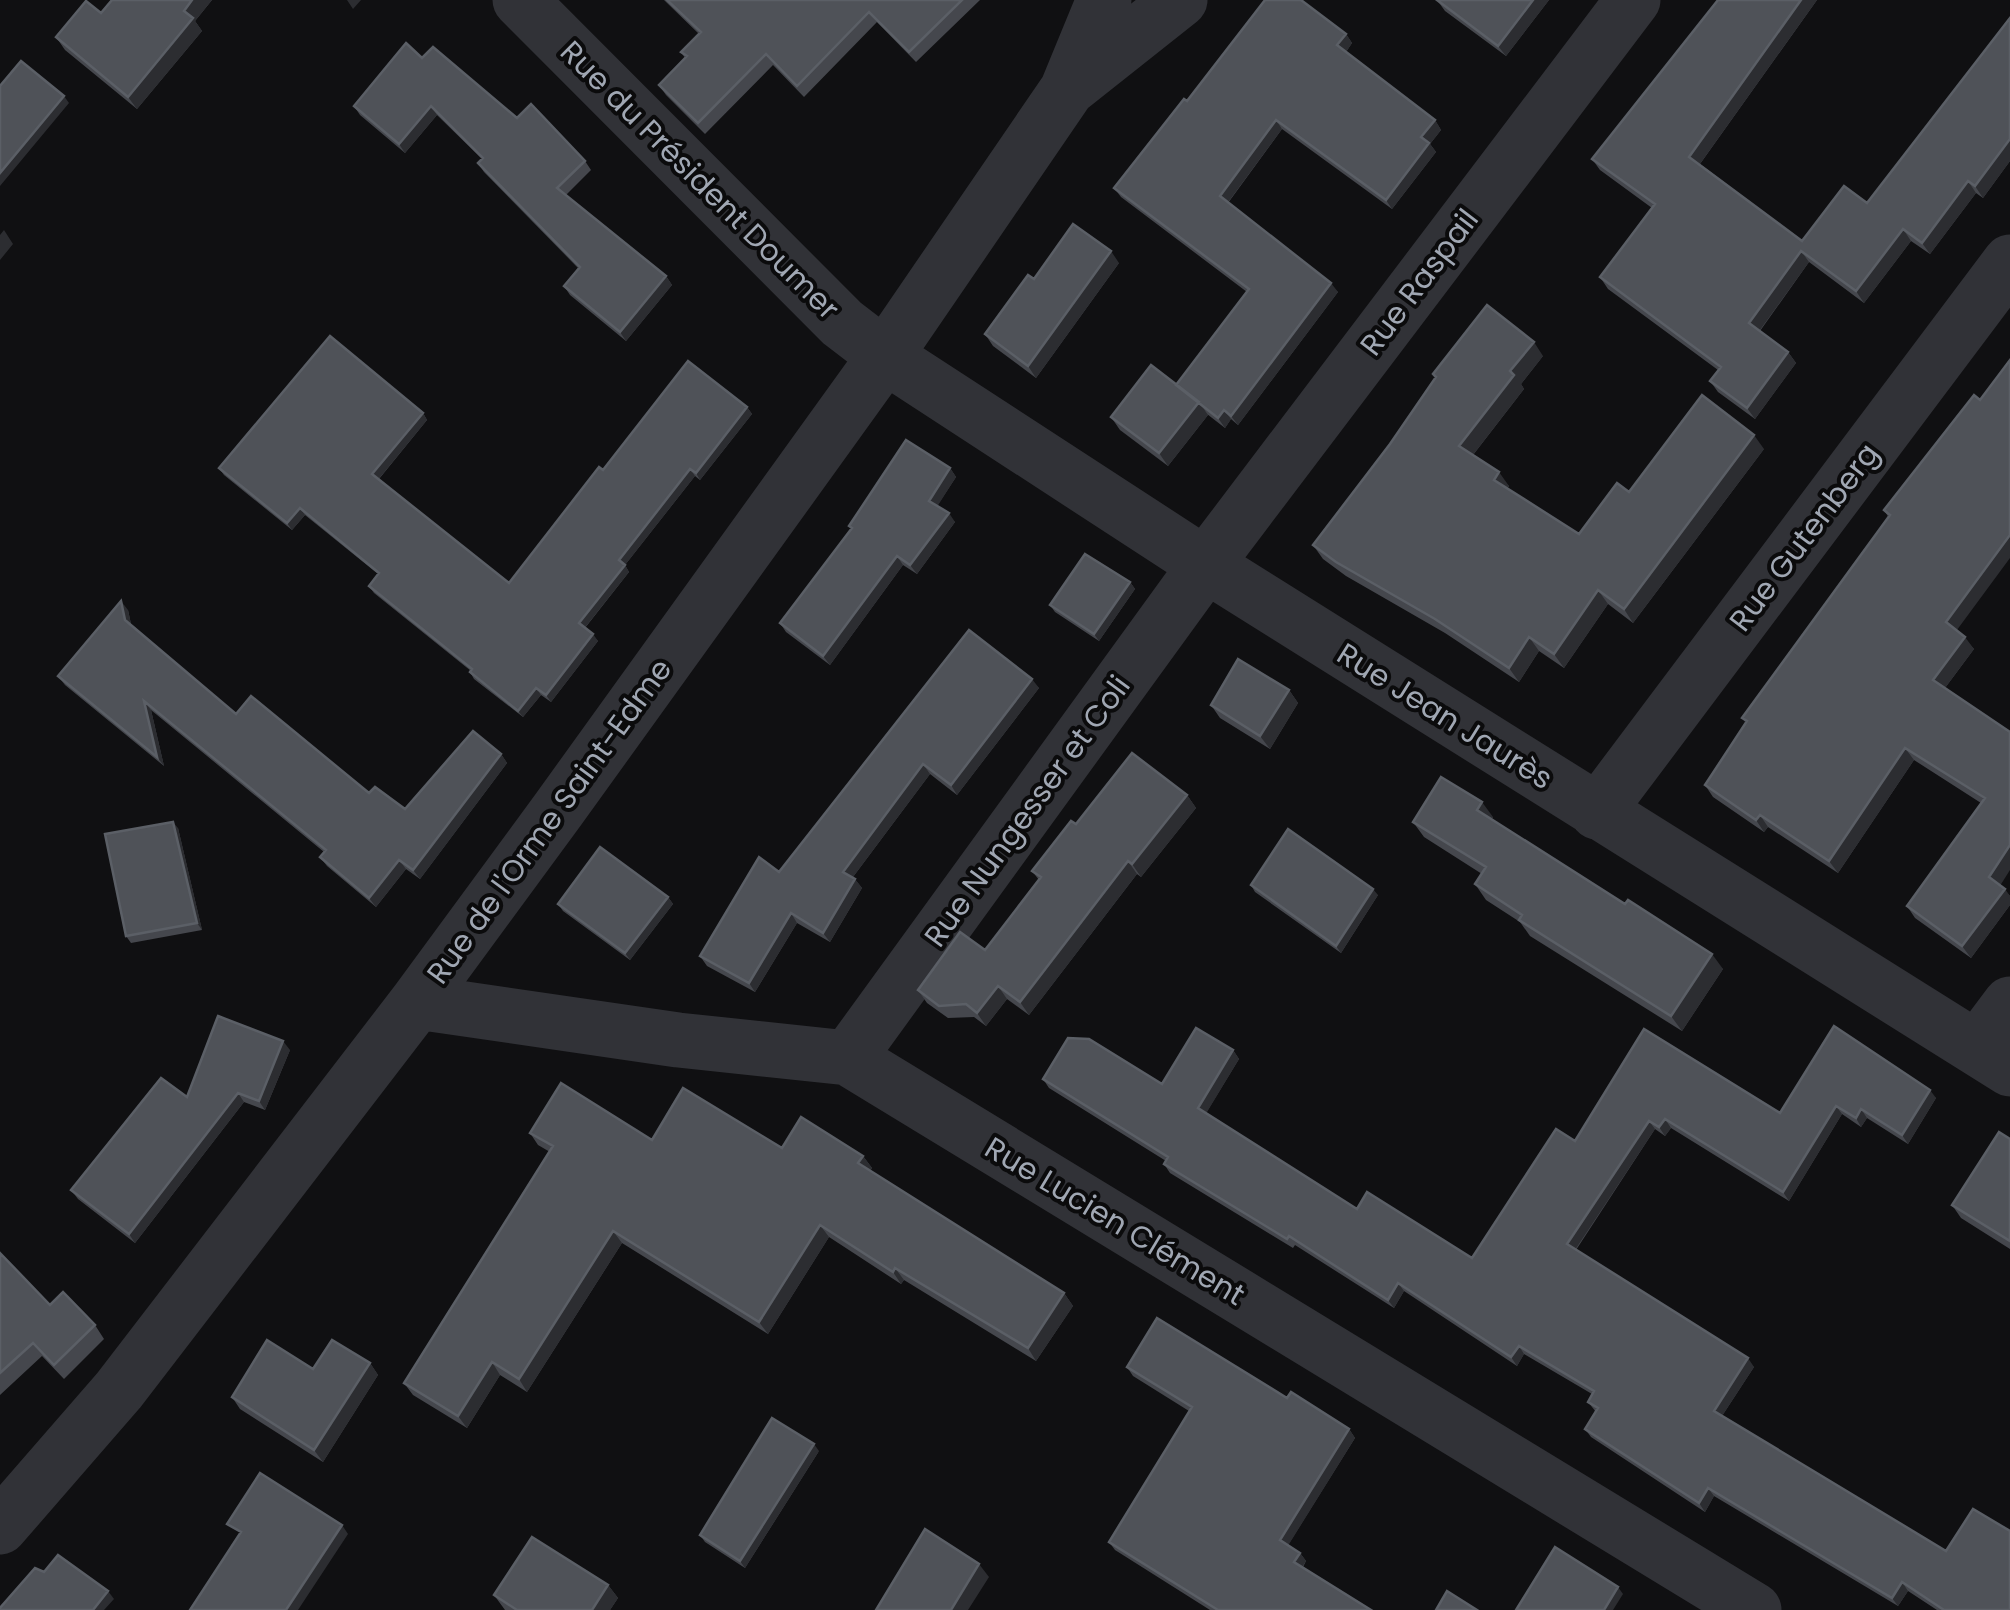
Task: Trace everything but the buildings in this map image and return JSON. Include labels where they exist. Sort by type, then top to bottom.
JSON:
[{"type":"street","name":"Rue du Président Doumer","points":[[520,0],[842,322],[885,356]]},
{"type":"street","name":"Rue de l'Orme Saint-Edme","points":[[0,1528],[118,1390],[417,1002],[885,356],[1067,90],[1104,0]]},
{"type":"street","name":"Rue de l'Orme Saint-Edme","points":[[1067,90],[1180,0]]},
{"type":"street","name":"Rue Raspail","points":[[1206,566],[1633,0]]},
{"type":"street","name":"Rue Gutenberg","points":[[1598,812],[2010,262]]},
{"type":"street","name":"Rue Jean Jaurès","points":[[885,356],[1206,566],[1994,1058]]},
{"type":"street","name":"Rue Nungesser et Coli","points":[[848,1058],[1206,566]]},
{"type":"street","name":"Rue Lucien Clément","points":[[417,1002],[678,1040],[848,1058],[1731,1605]]},
{"type":"street","points":[[1994,1058],[2010,1004]]}]
